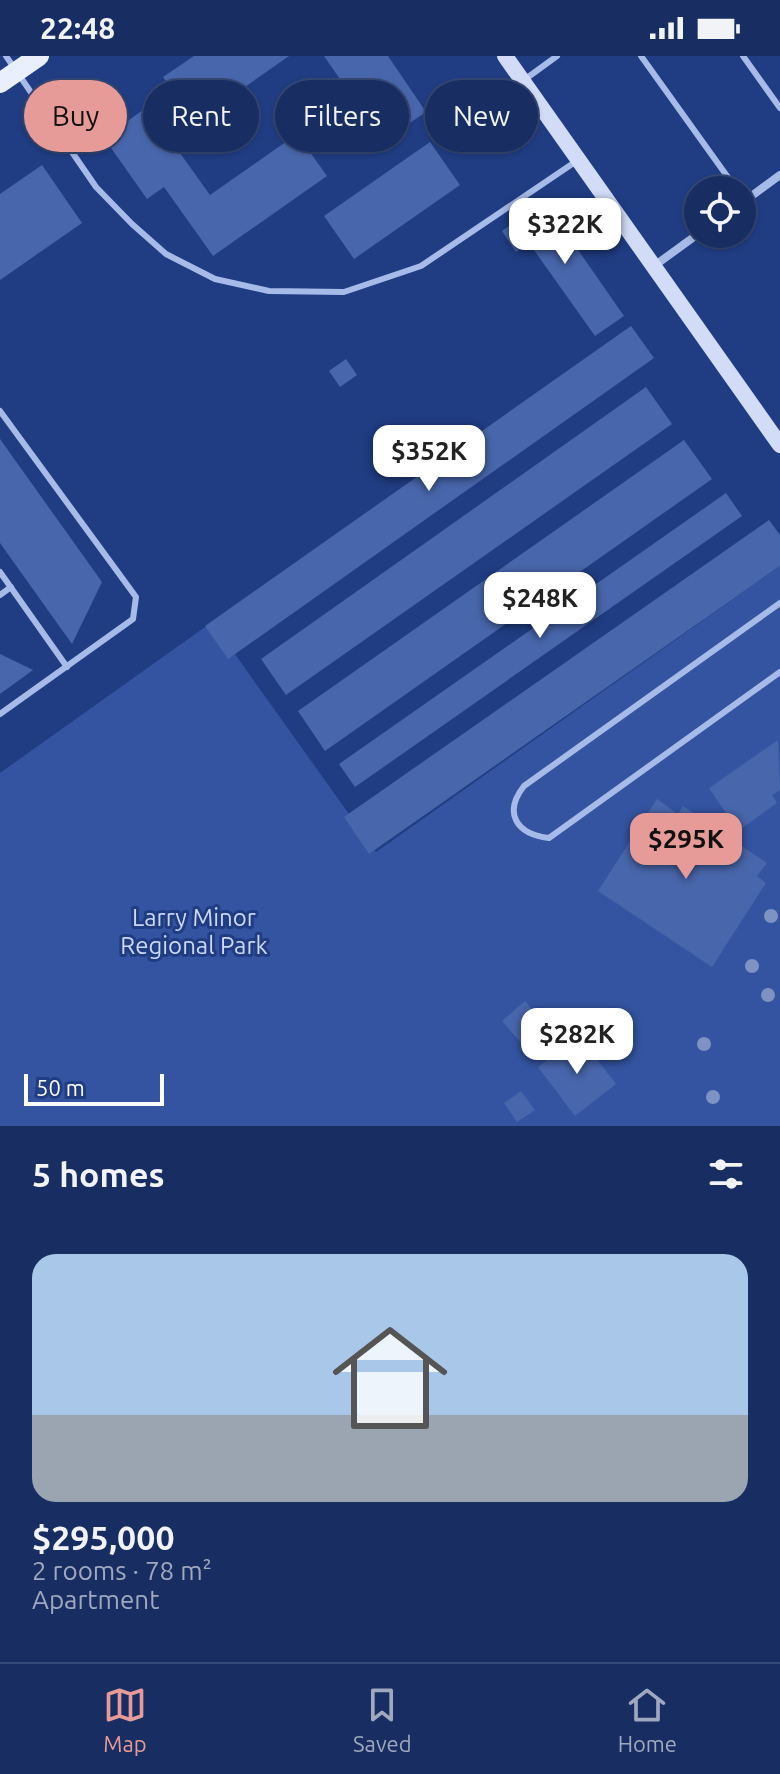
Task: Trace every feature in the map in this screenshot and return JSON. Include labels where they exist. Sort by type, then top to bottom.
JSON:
[{"type":"main road","points":[[8,70],[39,56]]},
{"type":"main road","points":[[505,56],[522,80]]},
{"type":"main road","points":[[538,103],[780,445]]},
{"type":"street","points":[[756,191],[780,175]]},
{"type":"street","points":[[653,266],[684,244]]},
{"type":"lane","points":[[524,80],[557,56]]},
{"type":"lane","points":[[641,56],[727,176]]},
{"type":"lane","points":[[743,56],[780,108]]},
{"type":"lane","points":[[8,70],[96,187],[166,254],[215,279],[269,291],[344,292],[421,266],[578,160]]},
{"type":"lane","points":[[0,411],[136,597],[133,619],[0,714]]},
{"type":"lane","points":[[0,572],[67,667]]},
{"type":"lane","points":[[0,595],[11,587]]},
{"type":"lane","points":[[780,603],[524,786],[514,799],[513,811],[519,826],[534,836],[549,838],[780,673]]},
{"type":"green space","name":"Larry Minor Regional Park","points":[[780,566],[780,1126],[0,1126],[0,773],[212,622],[376,852]]},
{"type":"building","points":[[194,56],[289,56],[255,80],[165,80],[163,77]]},
{"type":"building","points":[[324,56],[388,56],[404,80],[341,80]]},
{"type":"building","points":[[409,87],[425,111],[409,123]]},
{"type":"building","points":[[143,110],[143,152],[179,152],[210,195],[275,149],[275,152],[310,152],[327,176],[213,256],[164,187],[147,199],[114,152],[127,152],[127,121]]},
{"type":"building","points":[[425,145],[425,152],[437,152],[460,185],[354,259],[324,216]]},
{"type":"building","points":[[42,165],[82,223],[0,280],[0,194]]},
{"type":"building","points":[[544,201],[624,316],[595,336],[529,243],[516,252],[502,231]]},
{"type":"building","points":[[631,326],[654,358],[228,659],[205,626]]},
{"type":"building","points":[[346,359],[357,375],[340,387],[329,371]]},
{"type":"building","points":[[646,387],[672,424],[286,695],[261,659]]},
{"type":"building","points":[[0,439],[102,582],[72,644],[0,543]]},
{"type":"building","points":[[684,440],[712,479],[325,751],[298,711]]},
{"type":"building","points":[[726,493],[742,516],[355,787],[339,764]]},
{"type":"building","points":[[769,520],[780,535],[780,566],[369,854],[344,817]]},
{"type":"building","points":[[0,654],[33,670],[0,694]]},
{"type":"building","points":[[778,740],[780,790],[772,795],[777,803],[738,831],[709,788]]},
{"type":"building","points":[[657,799],[678,814],[683,806],[767,863],[757,876],[766,883],[712,967],[598,891]]},
{"type":"building","points":[[525,1001],[559,1040],[536,1060],[502,1021]]},
{"type":"building","points":[[579,1036],[616,1084],[575,1116],[538,1067]]},
{"type":"building","points":[[521,1091],[535,1110],[517,1122],[504,1103]]}]
